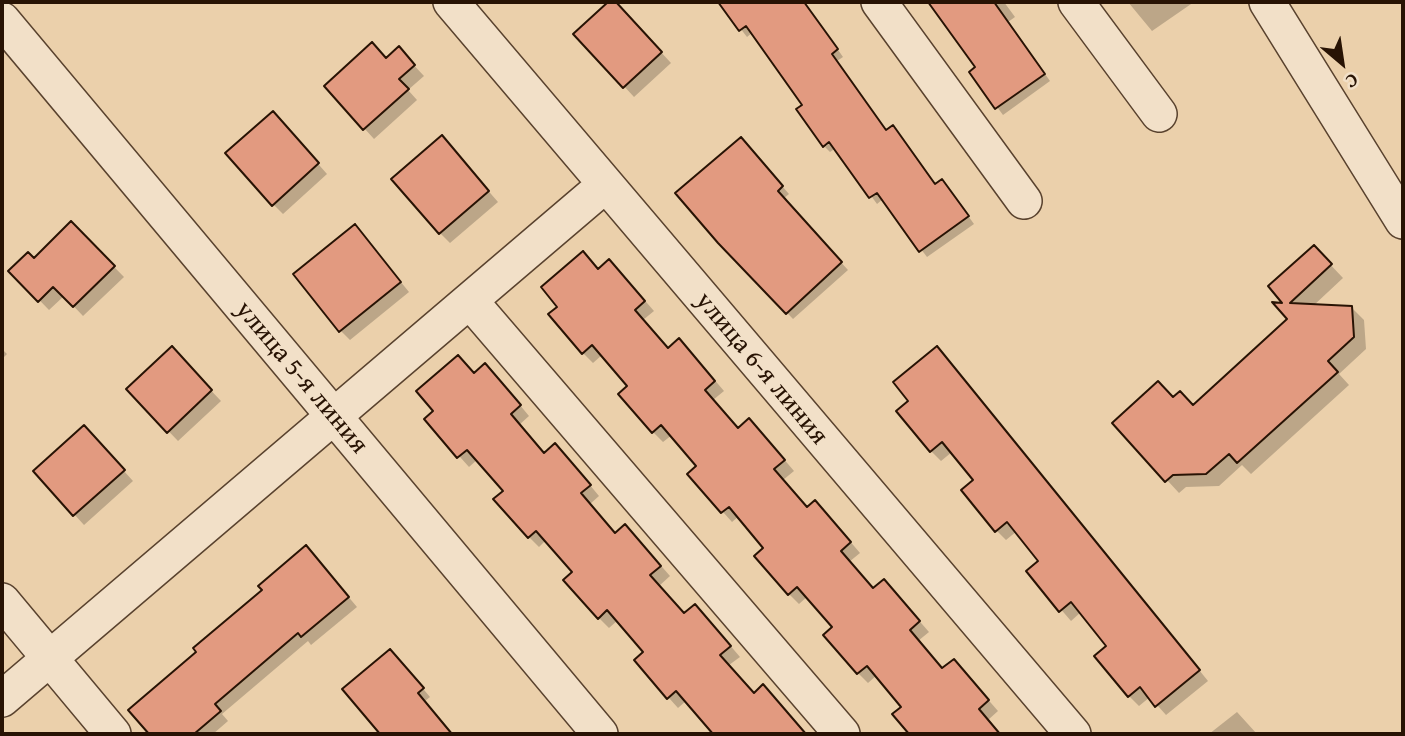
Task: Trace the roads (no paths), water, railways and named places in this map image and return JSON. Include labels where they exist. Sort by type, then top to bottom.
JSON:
[{"type":"street","name":"улица 6-я линия","points":[[451,2],[1073,734]]},
{"type":"street","points":[[878,2],[1024,201]]},
{"type":"street","points":[[1076,2],[1158,114]]},
{"type":"street","points":[[1267,2],[1403,221]]},
{"type":"street","name":"улица 5-я линия","points":[[2,20],[600,734]]},
{"type":"street","points":[[2,699],[605,185]]},
{"type":"street","points":[[470,301],[842,734]]},
{"type":"street","points":[[2,601],[113,734]]}]
